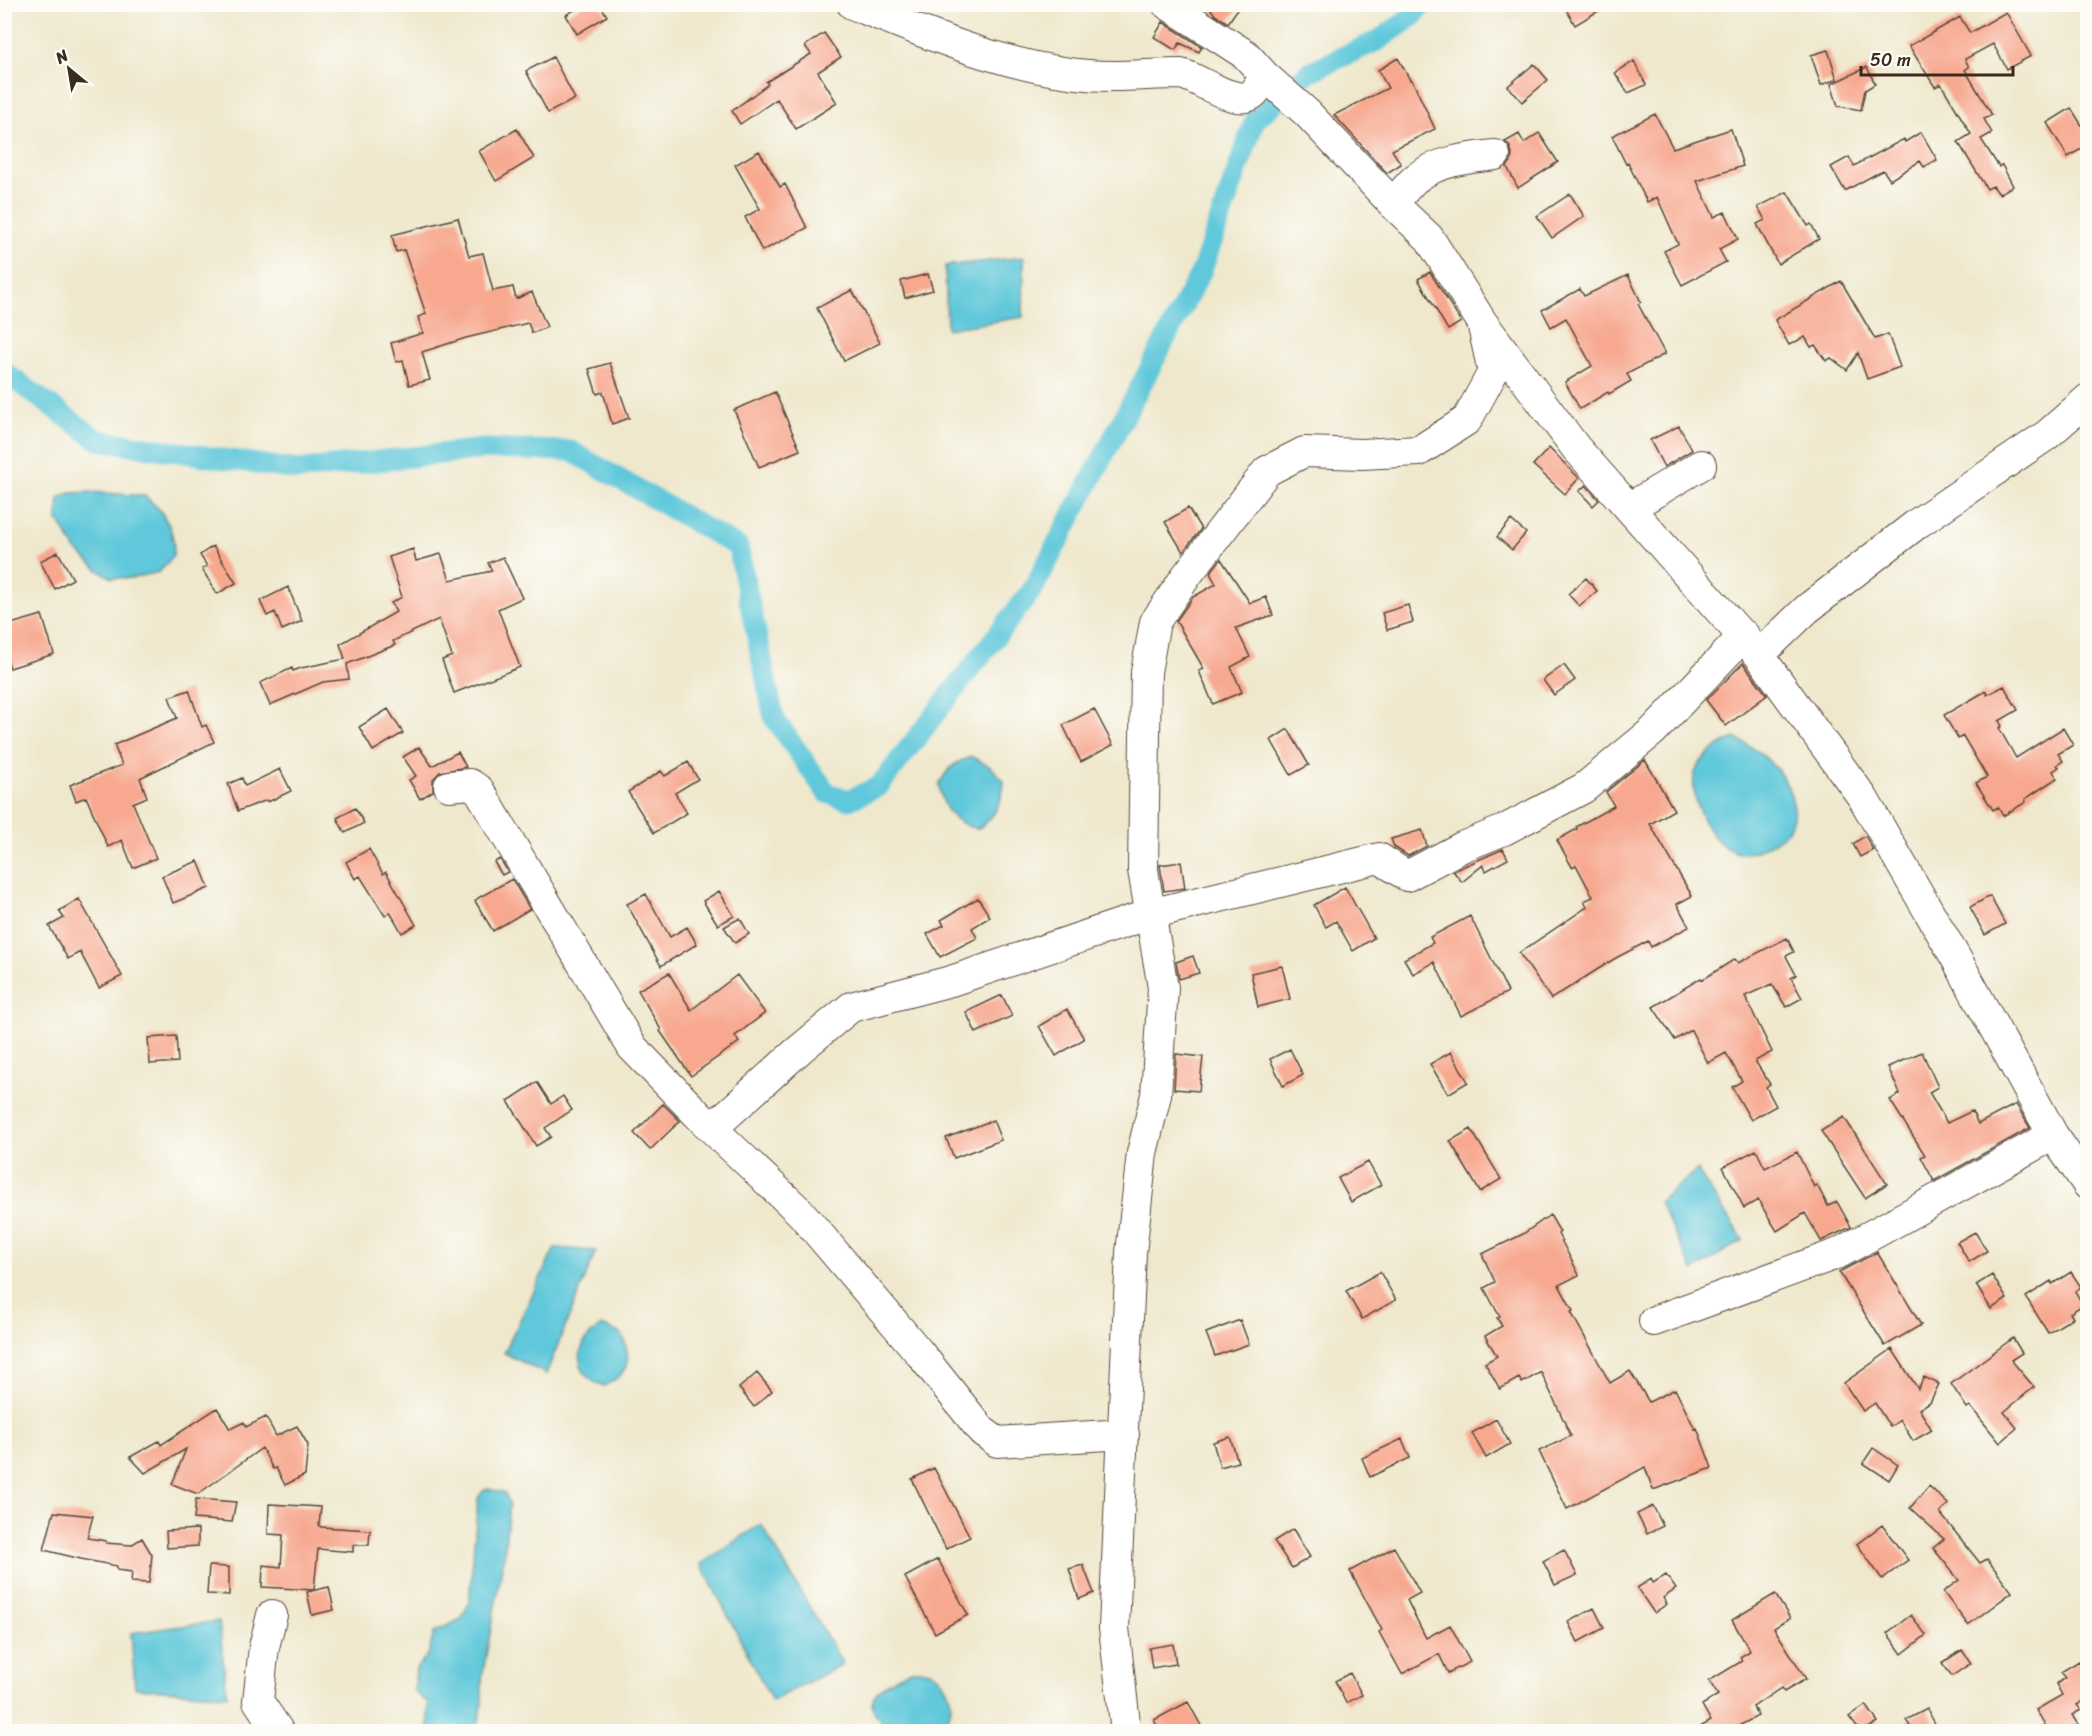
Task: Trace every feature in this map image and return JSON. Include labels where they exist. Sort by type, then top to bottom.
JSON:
[{"type":"street","points":[[852,4],[938,39],[1023,63],[1065,72],[1112,76],[1189,75],[1232,96],[1244,97],[1254,93],[1264,76]]},
{"type":"street","points":[[1180,8],[1246,55],[1264,76],[1307,112],[1393,204],[1429,238],[1482,322],[1576,448],[1752,645],[1863,798],[1957,960],[2053,1135],[2088,1185]]},
{"type":"street","points":[[1393,204],[1415,179],[1434,169],[1461,159],[1495,155]]},
{"type":"street","points":[[1126,1731],[1114,1628],[1131,1254],[1142,1153],[1156,1095],[1163,988],[1143,870],[1146,672],[1155,622],[1194,565],[1267,471],[1304,452],[1362,454],[1419,451],[1467,420],[1493,372],[1482,322]]},
{"type":"street","points":[[704,1121],[718,1124],[799,1050],[852,1006],[951,981],[1150,914],[1379,858],[1407,876],[1462,847],[1504,830],[1584,788],[1752,645],[1807,609],[1918,523],[2047,435],[2088,399]]},
{"type":"street","points":[[1629,508],[1701,465]]},
{"type":"street","points":[[449,786],[470,784],[479,790],[632,1047],[704,1121],[801,1213],[918,1351],[982,1431],[997,1442],[1124,1434]]},
{"type":"street","points":[[1654,1321],[1839,1253],[2053,1135]]},
{"type":"street","points":[[272,1614],[264,1647],[258,1701],[279,1731]]},
{"type":"water","points":[[1024,257],[1023,317],[947,329],[945,266]]},
{"type":"water","points":[[70,493],[145,496],[160,510],[170,527],[174,543],[173,556],[159,572],[133,578],[112,578],[99,571],[75,549],[57,518],[59,498]]},
{"type":"water","points":[[1735,738],[1762,754],[1776,768],[1787,785],[1793,808],[1792,820],[1783,835],[1761,849],[1746,853],[1731,850],[1721,844],[1712,834],[1695,796],[1695,773],[1702,761],[1717,747]]},
{"type":"water","points":[[972,757],[991,767],[1004,781],[997,808],[989,820],[977,829],[961,823],[950,814],[943,801],[939,785],[952,767]]},
{"type":"water","points":[[1697,1170],[1743,1240],[1693,1271],[1659,1202]]},
{"type":"water","points":[[555,1248],[596,1251],[546,1374],[504,1353]]},
{"type":"water","points":[[602,1326],[622,1334],[628,1358],[624,1371],[604,1386],[591,1380],[585,1373],[580,1358],[584,1343]]},
{"type":"water","points":[[484,1490],[505,1493],[509,1504],[504,1556],[482,1678],[482,1705],[477,1731],[429,1731],[428,1703],[414,1692],[416,1669],[429,1653],[434,1632],[461,1619],[469,1603],[478,1498]]},
{"type":"water","points":[[761,1524],[843,1664],[772,1701],[701,1564]]},
{"type":"water","points":[[219,1621],[227,1695],[135,1688],[131,1633]]},
{"type":"water","points":[[911,1670],[930,1671],[935,1674],[944,1684],[950,1697],[951,1710],[948,1718],[937,1731],[886,1731],[874,1711],[872,1704],[878,1691]]},
{"type":"building","points":[[584,4],[600,4],[607,16],[577,34],[566,15]]},
{"type":"building","points":[[1207,4],[1241,4],[1228,23],[1215,15]]},
{"type":"building","points":[[1563,4],[1610,4],[1575,25]]},
{"type":"building","points":[[2006,12],[2031,56],[2007,69],[1993,44],[1965,59],[1969,67],[1965,70],[1992,115],[1984,119],[1992,133],[1981,139],[1999,167],[2002,165],[2013,186],[1999,194],[1993,186],[1987,189],[1958,142],[1971,134],[1941,84],[1935,87],[1909,46],[1960,17],[1970,33]]},
{"type":"building","points":[[1163,22],[1202,47],[1199,52],[1180,43],[1175,50],[1154,37]]},
{"type":"building","points":[[824,33],[841,57],[818,72],[837,103],[796,129],[777,99],[740,124],[732,111],[768,84],[766,82],[811,54],[805,46]]},
{"type":"building","points":[[1828,50],[1837,79],[1821,85],[1811,55]]},
{"type":"building","points":[[553,57],[575,99],[548,113],[526,71]]},
{"type":"building","points":[[1398,58],[1412,80],[1435,129],[1392,150],[1401,164],[1387,173],[1334,115],[1388,88],[1378,70]]},
{"type":"building","points":[[1634,61],[1646,85],[1628,93],[1615,73]]},
{"type":"building","points":[[1534,64],[1548,80],[1522,102],[1508,86]]},
{"type":"building","points":[[1867,67],[1875,84],[1865,90],[1861,110],[1838,106],[1831,84]]},
{"type":"building","points":[[2071,108],[2088,135],[2088,145],[2068,157],[2047,123]]},
{"type":"building","points":[[1655,114],[1673,148],[1731,129],[1743,166],[1697,181],[1714,217],[1725,212],[1738,239],[1719,249],[1726,262],[1682,285],[1664,251],[1678,244],[1657,197],[1647,202],[1612,136]]},
{"type":"building","points":[[517,129],[534,158],[496,181],[479,151]]},
{"type":"building","points":[[1921,132],[1937,160],[1924,167],[1920,161],[1890,180],[1883,170],[1845,191],[1831,167],[1849,157],[1854,166]]},
{"type":"building","points":[[1539,133],[1558,162],[1518,188],[1507,167],[1512,154],[1509,145],[1505,142],[1519,134],[1524,143]]},
{"type":"building","points":[[759,151],[780,187],[785,184],[807,228],[762,251],[745,217],[760,209],[735,165]]},
{"type":"building","points":[[1787,192],[1808,226],[1811,224],[1819,239],[1778,264],[1757,224],[1765,220],[1758,207]]},
{"type":"building","points":[[1570,194],[1584,216],[1552,238],[1537,216]]},
{"type":"building","points":[[458,218],[469,256],[483,253],[493,291],[513,287],[516,299],[532,292],[547,327],[532,333],[528,323],[466,338],[422,352],[430,380],[409,385],[403,360],[396,362],[391,343],[423,333],[418,317],[426,314],[404,250],[396,252],[392,235]]},
{"type":"building","points":[[1430,272],[1461,322],[1448,330],[1418,279]]},
{"type":"building","points":[[928,274],[933,290],[905,298],[901,281]]},
{"type":"building","points":[[1628,275],[1641,302],[1638,304],[1665,354],[1627,374],[1631,381],[1580,409],[1565,382],[1592,366],[1566,318],[1551,327],[1542,310],[1580,289],[1584,296]]},
{"type":"building","points":[[1841,281],[1875,339],[1888,334],[1900,367],[1867,379],[1858,353],[1847,370],[1831,358],[1826,361],[1815,345],[1811,347],[1805,337],[1789,345],[1775,320]]},
{"type":"building","points":[[852,290],[880,343],[844,361],[817,308]]},
{"type":"building","points":[[610,363],[629,418],[612,424],[603,392],[597,394],[589,369]]},
{"type":"building","points":[[775,392],[800,450],[759,467],[734,410]]},
{"type":"building","points":[[1679,426],[1692,450],[1664,467],[1650,440]]},
{"type":"building","points":[[1549,448],[1579,478],[1565,494],[1533,465]]},
{"type":"building","points":[[1586,485],[1599,500],[1593,506],[1579,491]]},
{"type":"building","points":[[1188,508],[1201,529],[1183,552],[1165,522]]},
{"type":"building","points":[[1511,520],[1526,533],[1512,550],[1497,537]]},
{"type":"building","points":[[213,546],[236,583],[217,594],[202,569],[207,566],[200,555]]},
{"type":"building","points":[[413,549],[416,561],[441,554],[450,580],[492,571],[488,563],[503,557],[522,598],[498,609],[520,667],[454,693],[442,660],[452,656],[439,619],[393,641],[395,645],[347,664],[349,679],[323,682],[270,705],[260,683],[292,668],[293,671],[345,659],[340,644],[396,612],[391,603],[402,597],[389,557]]},
{"type":"building","points":[[58,552],[73,579],[55,589],[40,561]]},
{"type":"building","points":[[1221,559],[1250,603],[1266,597],[1273,615],[1236,628],[1250,657],[1231,667],[1242,692],[1213,704],[1199,671],[1204,669],[1176,621],[1193,597],[1216,584],[1210,573]]},
{"type":"building","points":[[1586,578],[1597,591],[1579,606],[1568,594]]},
{"type":"building","points":[[288,587],[302,621],[282,630],[275,612],[267,616],[260,601]]},
{"type":"building","points":[[1408,605],[1413,622],[1387,630],[1382,613]]},
{"type":"building","points":[[42,615],[54,654],[10,668],[4,649],[4,626]]},
{"type":"building","points":[[1743,663],[1767,695],[1726,726],[1706,700]]},
{"type":"building","points":[[1564,665],[1575,680],[1554,695],[1543,680]]},
{"type":"building","points":[[2004,686],[2018,710],[1999,721],[2002,726],[1999,728],[2016,758],[2063,728],[2073,745],[2058,754],[2063,761],[2053,771],[2057,778],[2003,816],[1998,807],[1993,810],[1976,783],[1987,777],[1963,736],[1958,739],[1944,715],[1986,691],[1987,695]]},
{"type":"building","points":[[189,690],[202,727],[206,725],[214,742],[140,778],[147,797],[133,803],[156,858],[133,868],[122,840],[108,847],[86,797],[76,801],[70,785],[122,765],[114,745],[177,718],[169,697]]},
{"type":"building","points":[[388,709],[403,733],[373,751],[359,727]]},
{"type":"building","points":[[1094,709],[1113,745],[1081,762],[1063,725]]},
{"type":"building","points":[[1288,729],[1309,765],[1291,775],[1271,740]]},
{"type":"building","points":[[419,747],[432,766],[458,752],[466,767],[440,772],[433,779],[433,791],[420,799],[409,780],[416,776],[403,757]]},
{"type":"building","points":[[1645,760],[1674,810],[1650,824],[1692,896],[1677,904],[1689,927],[1651,947],[1648,941],[1614,959],[1551,999],[1519,953],[1587,907],[1584,901],[1593,897],[1576,865],[1572,867],[1557,840],[1614,806],[1606,792]]},
{"type":"building","points":[[688,762],[698,779],[675,793],[687,813],[654,833],[628,792],[661,771],[665,776]]},
{"type":"building","points":[[280,769],[291,791],[268,802],[267,800],[238,811],[228,784],[242,778],[245,786]]},
{"type":"building","points":[[355,808],[364,823],[345,833],[337,818]]},
{"type":"building","points":[[1422,830],[1427,846],[1408,856],[1394,847],[1391,839]]},
{"type":"building","points":[[1865,836],[1873,850],[1860,857],[1853,844]]},
{"type":"building","points":[[369,849],[383,874],[386,872],[416,925],[402,933],[390,912],[385,916],[360,876],[355,879],[346,862]]},
{"type":"building","points":[[1503,849],[1508,859],[1486,871],[1483,865],[1462,882],[1453,871]]},
{"type":"building","points":[[500,859],[508,872],[502,875],[494,862]]},
{"type":"building","points":[[198,861],[209,888],[173,903],[162,876]]},
{"type":"building","points":[[1181,862],[1185,888],[1164,891],[1160,865]]},
{"type":"building","points":[[512,879],[530,909],[493,931],[475,901]]},
{"type":"building","points":[[1345,887],[1374,938],[1353,951],[1336,921],[1326,927],[1314,905]]},
{"type":"building","points":[[719,891],[734,916],[718,925],[703,901]]},
{"type":"building","points":[[646,894],[670,937],[687,927],[697,944],[661,966],[627,904]]},
{"type":"building","points":[[1990,896],[2005,924],[1985,935],[1970,907]]},
{"type":"building","points":[[978,898],[990,917],[972,928],[977,938],[940,957],[927,934],[944,925],[941,920]]},
{"type":"building","points":[[79,899],[122,976],[99,988],[80,952],[68,959],[49,926],[64,918],[59,911]]},
{"type":"building","points":[[1470,916],[1508,992],[1461,1016],[1434,962],[1413,974],[1404,959],[1433,943],[1430,937]]},
{"type":"building","points":[[740,918],[749,934],[735,943],[724,927]]},
{"type":"building","points":[[1787,938],[1794,952],[1786,956],[1796,975],[1791,978],[1802,998],[1786,1007],[1772,984],[1745,996],[1772,1052],[1755,1061],[1770,1084],[1766,1087],[1776,1106],[1751,1120],[1732,1087],[1742,1081],[1726,1053],[1708,1063],[1691,1030],[1675,1040],[1653,1007],[1735,959],[1738,963]]},
{"type":"building","points":[[1193,956],[1199,973],[1179,979],[1176,962]]},
{"type":"building","points":[[1282,966],[1290,999],[1258,1007],[1251,973]]},
{"type":"building","points":[[669,973],[691,1010],[737,975],[765,1013],[735,1036],[739,1042],[691,1076],[660,1031],[638,990]]},
{"type":"building","points":[[1002,995],[1012,1016],[976,1033],[966,1012]]},
{"type":"building","points":[[1067,1009],[1084,1039],[1056,1056],[1039,1026]]},
{"type":"building","points":[[176,1036],[178,1062],[150,1064],[148,1038]]},
{"type":"building","points":[[1290,1049],[1303,1075],[1283,1086],[1270,1059]]},
{"type":"building","points":[[1451,1052],[1468,1082],[1448,1094],[1430,1064]]},
{"type":"building","points":[[1922,1052],[1938,1087],[1929,1092],[1947,1123],[1972,1111],[1978,1124],[2016,1104],[2030,1128],[1934,1181],[1921,1157],[1925,1155],[1890,1100],[1900,1094],[1888,1067]]},
{"type":"building","points":[[1176,1054],[1203,1057],[1199,1091],[1174,1089]]},
{"type":"building","points":[[537,1082],[551,1104],[563,1096],[572,1110],[545,1128],[551,1137],[536,1146],[508,1101]]},
{"type":"building","points":[[663,1104],[680,1121],[650,1150],[634,1133]]},
{"type":"building","points":[[1844,1117],[1887,1184],[1865,1198],[1821,1131]]},
{"type":"building","points":[[993,1120],[1001,1140],[954,1158],[946,1138]]},
{"type":"building","points":[[1471,1129],[1501,1179],[1480,1192],[1450,1141]]},
{"type":"building","points":[[1756,1150],[1765,1168],[1797,1152],[1814,1187],[1817,1185],[1828,1206],[1837,1202],[1851,1227],[1821,1241],[1805,1213],[1777,1231],[1758,1200],[1744,1208],[1723,1167]]},
{"type":"building","points":[[1368,1162],[1381,1185],[1351,1202],[1338,1178]]},
{"type":"building","points":[[1550,1215],[1579,1275],[1559,1285],[1573,1311],[1571,1312],[1610,1383],[1630,1371],[1649,1402],[1675,1389],[1695,1429],[1697,1428],[1712,1468],[1653,1490],[1645,1467],[1567,1509],[1539,1451],[1571,1436],[1541,1372],[1522,1383],[1519,1378],[1500,1389],[1485,1363],[1497,1356],[1485,1336],[1502,1326],[1497,1318],[1500,1317],[1484,1288],[1495,1282],[1482,1254],[1523,1234]]},
{"type":"building","points":[[1975,1232],[1987,1251],[1969,1262],[1957,1242]]},
{"type":"building","points":[[1877,1252],[1921,1325],[1885,1346],[1839,1272]]},
{"type":"building","points":[[1380,1272],[1396,1300],[1362,1319],[1346,1291]]},
{"type":"building","points":[[2071,1272],[2081,1287],[2075,1291],[2083,1305],[2070,1313],[2073,1318],[2048,1333],[2026,1297],[2051,1281],[2052,1284]]},
{"type":"building","points":[[1992,1275],[2007,1299],[1991,1309],[1976,1285]]},
{"type":"building","points":[[1240,1320],[1249,1344],[1215,1356],[1206,1333]]},
{"type":"building","points":[[2013,1338],[2022,1353],[2011,1360],[2034,1387],[2004,1412],[2017,1428],[2000,1443],[1970,1406],[1967,1408],[1951,1384]]},
{"type":"building","points":[[1892,1349],[1918,1389],[1924,1377],[1939,1384],[1930,1402],[1919,1409],[1932,1430],[1913,1441],[1900,1420],[1890,1427],[1875,1403],[1863,1411],[1844,1383]]},
{"type":"building","points":[[757,1373],[772,1391],[754,1407],[739,1388]]},
{"type":"building","points":[[217,1408],[230,1429],[244,1422],[246,1427],[266,1417],[276,1436],[297,1426],[308,1445],[305,1475],[285,1485],[262,1448],[198,1494],[172,1484],[186,1449],[145,1473],[130,1457],[159,1441],[161,1445]]},
{"type":"building","points":[[1496,1419],[1510,1444],[1486,1458],[1472,1433]]},
{"type":"building","points":[[1230,1437],[1238,1462],[1220,1467],[1213,1442]]},
{"type":"building","points":[[1402,1439],[1410,1458],[1370,1477],[1362,1458]]},
{"type":"building","points":[[1873,1448],[1898,1465],[1889,1480],[1863,1463]]},
{"type":"building","points":[[934,1468],[970,1537],[946,1549],[912,1479]]},
{"type":"building","points":[[1929,1486],[1948,1504],[1940,1513],[1980,1563],[1987,1559],[2012,1592],[1968,1625],[1943,1592],[1959,1580],[1933,1548],[1944,1539],[1910,1508]]},
{"type":"building","points":[[196,1499],[236,1502],[232,1522],[194,1519]]},
{"type":"building","points":[[269,1504],[321,1507],[319,1525],[321,1527],[370,1530],[369,1545],[353,1545],[353,1552],[318,1549],[314,1590],[262,1587],[263,1565],[281,1567],[283,1535],[268,1534]]},
{"type":"building","points":[[1653,1506],[1663,1526],[1647,1534],[1637,1514]]},
{"type":"building","points":[[54,1512],[93,1516],[87,1538],[106,1541],[106,1543],[131,1545],[142,1538],[152,1555],[149,1583],[131,1582],[132,1572],[117,1570],[117,1566],[44,1550]]},
{"type":"building","points":[[1882,1525],[1908,1560],[1882,1579],[1857,1544]]},
{"type":"building","points":[[198,1529],[198,1546],[167,1548],[166,1531]]},
{"type":"building","points":[[1293,1529],[1310,1557],[1292,1568],[1274,1541]]},
{"type":"building","points":[[1394,1547],[1420,1593],[1407,1600],[1426,1638],[1450,1625],[1470,1662],[1448,1673],[1439,1654],[1402,1674],[1379,1632],[1382,1630],[1350,1571]]},
{"type":"building","points":[[1564,1550],[1577,1575],[1555,1585],[1543,1561]]},
{"type":"building","points":[[938,1559],[968,1615],[935,1633],[905,1577]]},
{"type":"building","points":[[1083,1565],[1094,1593],[1079,1599],[1069,1569]]},
{"type":"building","points":[[209,1566],[229,1567],[229,1595],[207,1594]]},
{"type":"building","points":[[1666,1575],[1676,1589],[1663,1598],[1667,1604],[1654,1613],[1637,1588],[1651,1579],[1653,1583]]},
{"type":"building","points":[[329,1587],[334,1610],[312,1615],[307,1592]]},
{"type":"building","points":[[1775,1594],[1790,1618],[1774,1628],[1806,1679],[1784,1692],[1781,1688],[1753,1707],[1758,1716],[1729,1731],[1693,1731],[1711,1721],[1702,1705],[1718,1695],[1709,1681],[1742,1661],[1740,1657],[1750,1651],[1732,1620]]},
{"type":"building","points":[[1594,1608],[1604,1628],[1578,1642],[1568,1622]]},
{"type":"building","points":[[1911,1615],[1926,1635],[1902,1654],[1887,1633]]},
{"type":"building","points":[[1173,1644],[1176,1664],[1152,1668],[1149,1648]]},
{"type":"building","points":[[1962,1650],[1971,1663],[1952,1676],[1942,1663]]},
{"type":"building","points":[[2079,1661],[2088,1674],[2088,1698],[2077,1705],[2081,1710],[2072,1715],[2082,1731],[2048,1731],[2036,1710],[2062,1695],[2056,1684],[2066,1678],[2061,1672]]},
{"type":"building","points":[[1350,1673],[1362,1695],[1346,1703],[1335,1681]]},
{"type":"building","points":[[1188,1702],[1204,1731],[1160,1731],[1154,1720]]},
{"type":"building","points":[[1866,1705],[1878,1722],[1860,1731],[1849,1717]]},
{"type":"building","points":[[1927,1709],[1939,1731],[1913,1731],[1906,1720]]},
{"type":"waterway","points":[[4,372],[98,440],[298,470],[483,449],[571,451],[738,547],[774,718],[827,793],[849,800],[879,786],[1033,589],[1202,270],[1255,120],[1309,72],[1379,40],[1413,16],[1423,4]]}]
